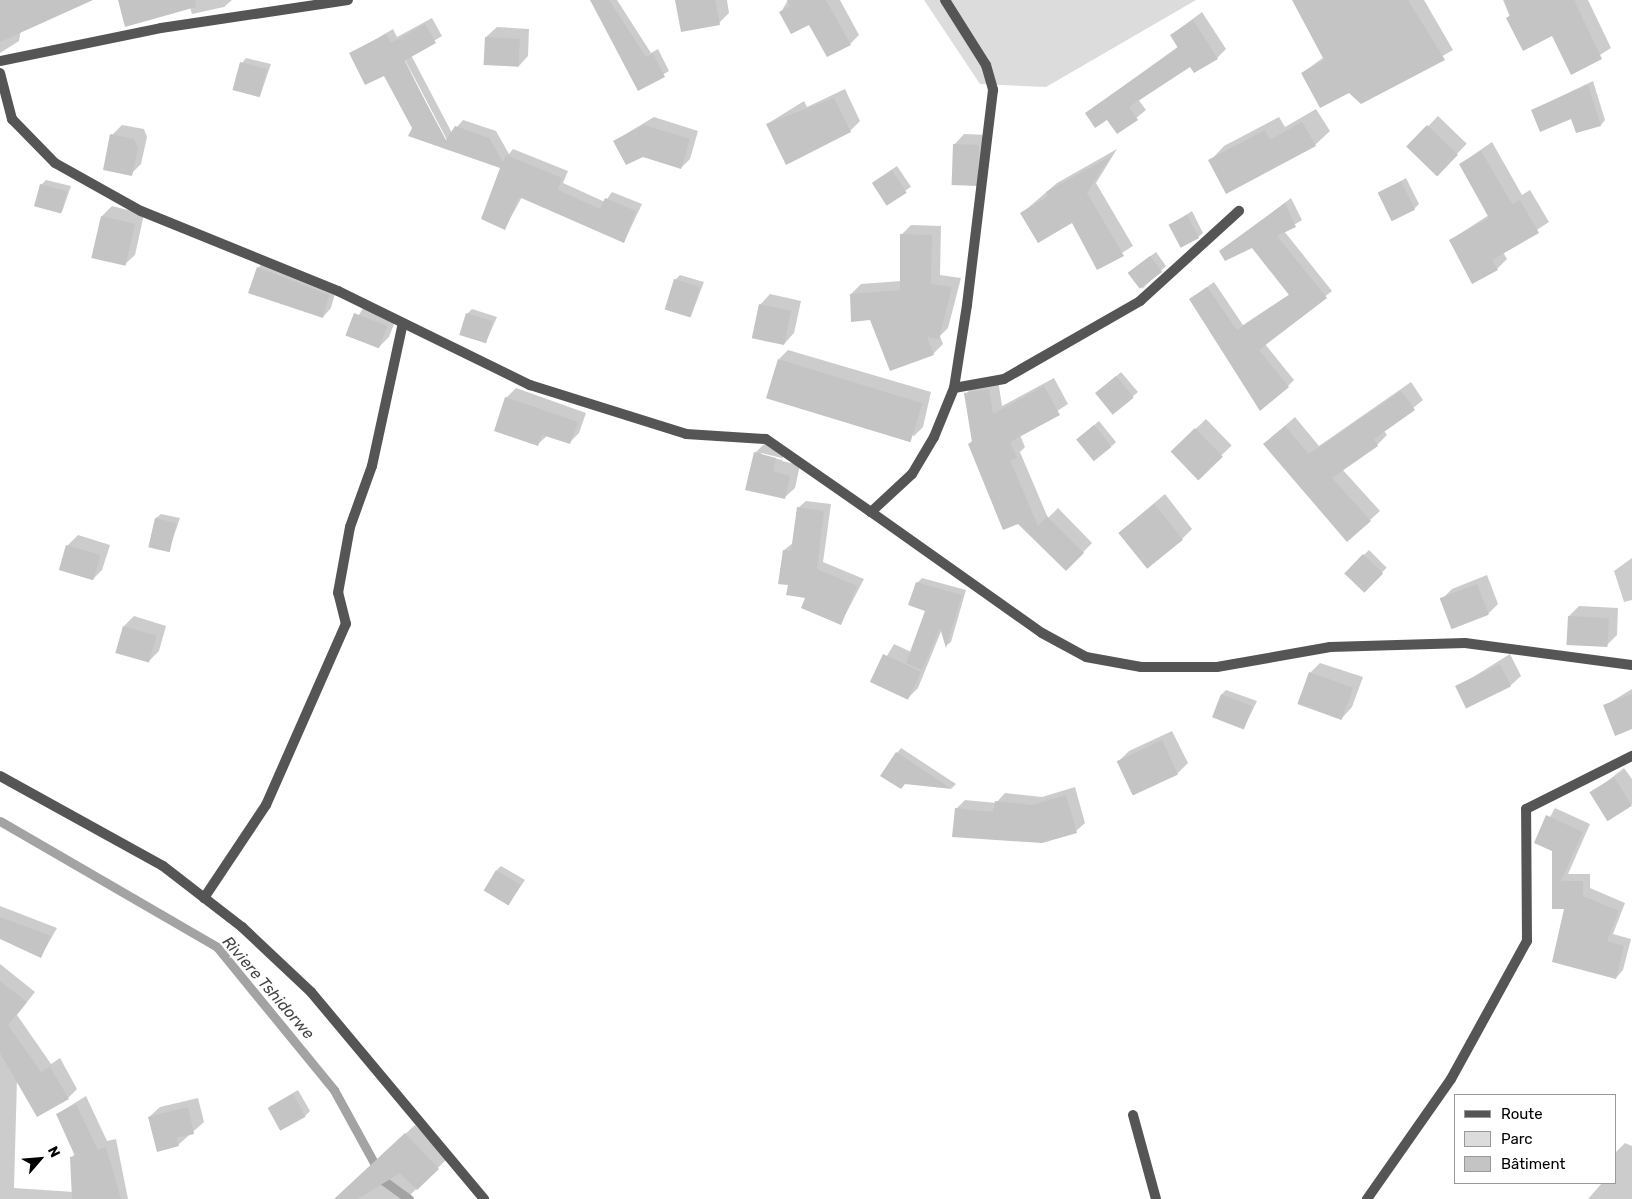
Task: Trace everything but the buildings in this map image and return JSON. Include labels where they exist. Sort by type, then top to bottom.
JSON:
[{"type":"street","points":[[0,61],[161,28],[348,0]]},
{"type":"street","points":[[871,512],[912,474],[934,437],[954,388],[993,90],[986,65],[945,0]]},
{"type":"street","points":[[0,73],[12,119],[54,163],[141,210],[338,291],[530,385],[686,434],[766,439],[1042,633],[1086,657],[1141,667],[1217,668],[1330,646],[1465,643],[1632,665]]},
{"type":"street","points":[[954,388],[1004,378],[1140,301],[1239,211]]},
{"type":"street","points":[[204,898],[266,805],[346,624],[338,594],[350,527],[372,466],[403,323]]},
{"type":"street","points":[[1368,1199],[1451,1078],[1527,941],[1526,809],[1632,756]]},
{"type":"street","points":[[0,776],[163,866],[204,898],[311,992],[484,1199]]},
{"type":"street","points":[[1133,1115],[1156,1199]]},
{"type":"green space","points":[[924,0],[1196,0],[1046,87],[980,84]]},
{"type":"waterway","name":"Riviere Tshidorwe","points":[[0,821],[217,947],[334,1090],[384,1181],[409,1199]]}]
